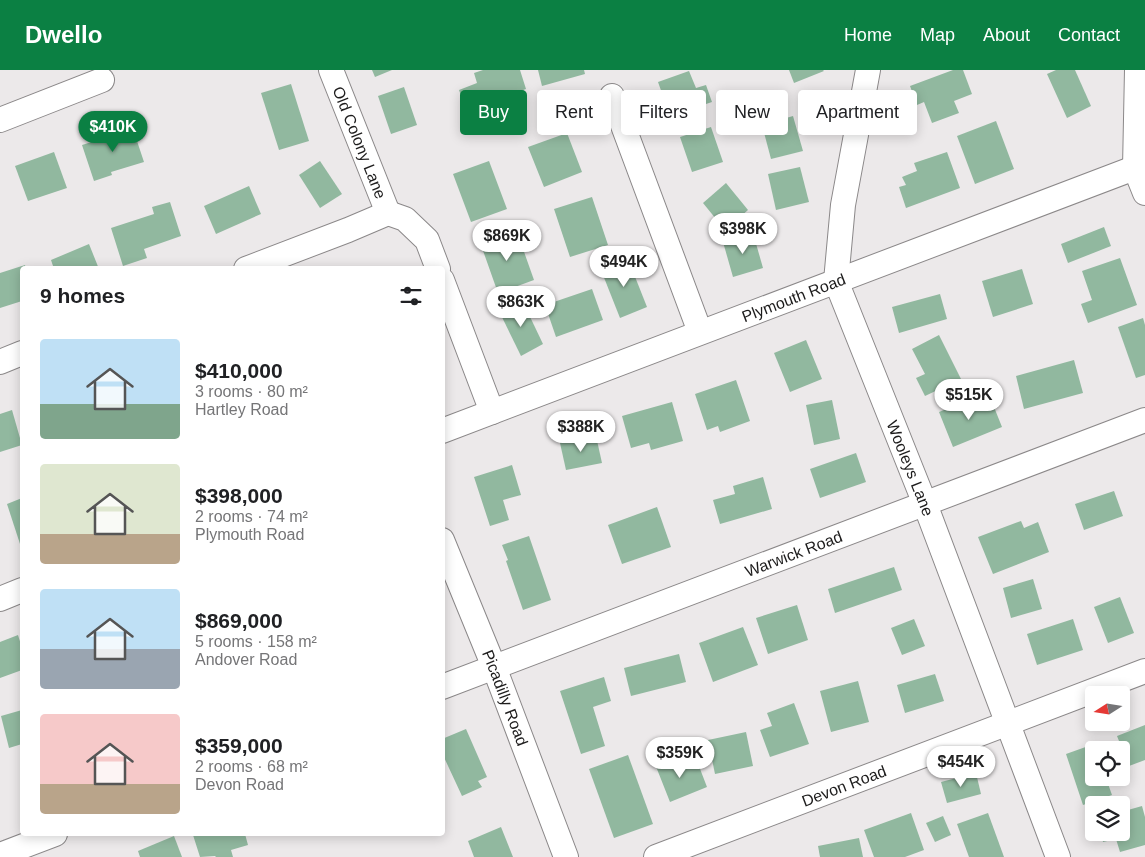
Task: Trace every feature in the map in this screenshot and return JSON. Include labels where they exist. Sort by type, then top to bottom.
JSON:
[{"type":"street","name":"Old Colony Lane","points":[[331,70],[388,213]]},
{"type":"street","name":"Wooleys Lane","points":[[868,70],[844,205],[836,281],[925,504],[1058,857]]},
{"type":"street","points":[[1137,70],[1140,166],[1145,193]]},
{"type":"street","points":[[0,120],[102,80]]},
{"type":"street","points":[[612,96],[700,332]]},
{"type":"street","name":"Plymouth Road","points":[[445,429],[1140,166]]},
{"type":"street","points":[[254,266],[388,213],[405,219],[427,240],[437,266]]},
{"type":"street","points":[[445,288],[492,412]]},
{"type":"street","points":[[0,362],[20,354]]},
{"type":"street","name":"Warwick Road","points":[[445,686],[1145,420]]},
{"type":"street","name":"Picadilly Road","points":[[445,547],[494,667],[566,857]]},
{"type":"street","points":[[0,599],[20,591]]},
{"type":"street","name":"Devon Road","points":[[656,857],[1145,671]]},
{"type":"street","points":[[0,855],[50,836]]},
{"type":"building","points":[[372,70],[392,70],[375,77]]},
{"type":"building","points":[[483,70],[520,70],[526,89],[460,90],[460,93],[459,90],[477,83],[474,73]]},
{"type":"building","points":[[538,70],[584,70],[585,74],[542,86]]},
{"type":"building","points":[[789,70],[823,70],[824,71],[794,83]]},
{"type":"building","points":[[953,70],[963,70],[972,94],[954,101],[959,113],[932,123],[924,102],[917,105],[917,90],[911,90],[910,86]]},
{"type":"building","points":[[1056,70],[1075,70],[1091,106],[1067,118],[1047,74]]},
{"type":"building","points":[[689,71],[696,88],[706,85],[712,102],[706,104],[706,90],[661,90],[658,82]]},
{"type":"building","points":[[291,84],[309,141],[279,150],[261,93]]},
{"type":"building","points":[[404,87],[417,125],[391,134],[378,96]]},
{"type":"building","points":[[793,116],[803,151],[771,159],[765,135],[788,135],[788,117]]},
{"type":"building","points":[[996,121],[1014,169],[975,184],[957,136]]},
{"type":"building","points":[[131,123],[144,162],[111,172],[112,175],[94,181],[82,145],[120,133],[118,128]]},
{"type":"building","points":[[711,127],[723,162],[692,172],[680,137],[686,135],[706,135],[706,129]]},
{"type":"building","points":[[561,135],[568,135],[582,172],[544,187],[528,147]]},
{"type":"building","points":[[54,152],[67,188],[28,201],[15,166]]},
{"type":"building","points":[[947,152],[960,188],[906,208],[899,187],[906,185],[902,177],[917,171],[914,163]]},
{"type":"building","points":[[320,161],[342,194],[320,208],[299,175]]},
{"type":"building","points":[[489,161],[507,209],[471,222],[453,174]]},
{"type":"building","points":[[800,167],[809,202],[776,210],[768,174]]},
{"type":"building","points":[[726,183],[748,210],[725,230],[703,203]]},
{"type":"building","points":[[249,186],[261,214],[216,234],[204,206]]},
{"type":"building","points":[[592,197],[608,245],[570,257],[554,209]]},
{"type":"building","points":[[170,202],[181,236],[144,249],[147,258],[123,266],[111,228],[154,214],[152,207]]},
{"type":"building","points":[[1104,227],[1111,246],[1068,263],[1061,244]]},
{"type":"building","points":[[517,232],[534,280],[498,293],[481,245]]},
{"type":"building","points":[[753,233],[763,268],[733,277],[723,242]]},
{"type":"building","points":[[89,244],[98,266],[53,266],[51,260]]},
{"type":"building","points":[[1120,258],[1137,305],[1088,323],[1081,304],[1092,300],[1082,271]]},
{"type":"building","points":[[628,259],[647,307],[620,318],[601,270]]},
{"type":"building","points":[[20,267],[20,302],[0,308],[0,273]]},
{"type":"building","points":[[1022,269],[1033,304],[993,317],[982,281]]},
{"type":"building","points":[[592,289],[603,320],[556,337],[545,305]]},
{"type":"building","points":[[940,294],[947,319],[899,333],[892,307]]},
{"type":"building","points":[[522,300],[543,344],[521,356],[499,311]]},
{"type":"building","points":[[1143,318],[1145,325],[1145,375],[1136,378],[1118,327]]},
{"type":"building","points":[[939,335],[961,379],[925,396],[916,378],[925,374],[912,349]]},
{"type":"building","points":[[806,340],[822,379],[790,392],[774,353]]},
{"type":"building","points":[[1074,360],[1083,393],[1024,409],[1016,376]]},
{"type":"building","points":[[736,380],[750,421],[720,432],[718,426],[707,430],[695,394]]},
{"type":"building","points":[[976,397],[983,411],[994,407],[1002,427],[953,447],[939,412]]},
{"type":"building","points":[[832,400],[840,439],[814,445],[806,405]]},
{"type":"building","points":[[672,402],[683,441],[651,450],[649,443],[631,448],[622,416]]},
{"type":"building","points":[[12,410],[20,438],[20,446],[0,452],[0,414]]},
{"type":"building","points":[[596,436],[602,463],[566,470],[560,443]]},
{"type":"building","points":[[856,453],[866,482],[820,498],[810,469]]},
{"type":"building","points":[[512,465],[521,495],[503,500],[509,520],[490,526],[474,477]]},
{"type":"building","points":[[763,477],[772,509],[720,524],[713,500],[735,494],[733,486]]},
{"type":"building","points":[[1114,491],[1123,516],[1084,530],[1075,504]]},
{"type":"building","points":[[20,499],[20,544],[7,504]]},
{"type":"building","points":[[657,507],[671,547],[622,564],[608,525]]},
{"type":"building","points":[[1021,521],[1024,528],[1038,522],[1049,552],[993,574],[978,537]]},
{"type":"building","points":[[529,536],[551,600],[523,610],[502,545]]},
{"type":"building","points":[[894,567],[902,590],[835,613],[828,589]]},
{"type":"building","points":[[1033,579],[1042,609],[1011,618],[1003,588]]},
{"type":"building","points":[[1120,597],[1134,633],[1108,643],[1094,607]]},
{"type":"building","points":[[797,605],[808,640],[768,654],[756,618]]},
{"type":"building","points":[[914,619],[925,646],[902,655],[891,628]]},
{"type":"building","points":[[1073,619],[1083,650],[1037,665],[1027,634]]},
{"type":"building","points":[[743,627],[758,665],[713,682],[699,643]]},
{"type":"building","points":[[18,635],[20,642],[20,671],[0,678],[0,642]]},
{"type":"building","points":[[679,654],[686,682],[631,696],[624,668]]},
{"type":"building","points":[[935,674],[944,701],[905,713],[897,685]]},
{"type":"building","points":[[604,677],[611,701],[593,707],[605,746],[581,754],[560,691]]},
{"type":"building","points":[[858,681],[869,722],[831,732],[820,691]]},
{"type":"building","points":[[794,703],[809,744],[770,757],[760,730],[772,726],[767,713]]},
{"type":"building","points":[[20,711],[20,745],[9,748],[1,716]]},
{"type":"building","points":[[1145,725],[1145,760],[1130,766],[1130,741],[1119,741],[1117,736]]},
{"type":"building","points":[[466,729],[487,777],[478,781],[482,787],[462,796],[445,759],[445,738]]},
{"type":"building","points":[[746,732],[753,766],[715,774],[708,740]]},
{"type":"building","points":[[1085,747],[1085,786],[1109,786],[1112,795],[1085,796],[1085,804],[1083,805],[1066,754]]},
{"type":"building","points":[[628,755],[653,824],[614,838],[589,769]]},
{"type":"building","points":[[673,757],[678,768],[697,761],[707,787],[670,802],[655,764]]},
{"type":"building","points":[[976,773],[981,794],[947,803],[941,782]]},
{"type":"building","points":[[1142,806],[1145,817],[1145,845],[1120,852],[1117,841],[1130,841],[1130,809]]},
{"type":"building","points":[[911,813],[924,850],[905,857],[874,857],[864,830]]},
{"type":"building","points":[[988,813],[1004,857],[969,857],[957,824]]},
{"type":"building","points":[[943,816],[951,835],[935,842],[926,823]]},
{"type":"building","points":[[501,827],[513,857],[474,857],[468,841]]},
{"type":"building","points":[[174,836],[182,857],[140,857],[138,851]]},
{"type":"building","points":[[193,836],[246,836],[248,845],[231,850],[233,857],[200,857]]},
{"type":"building","points":[[859,838],[863,857],[820,857],[818,846]]}]
